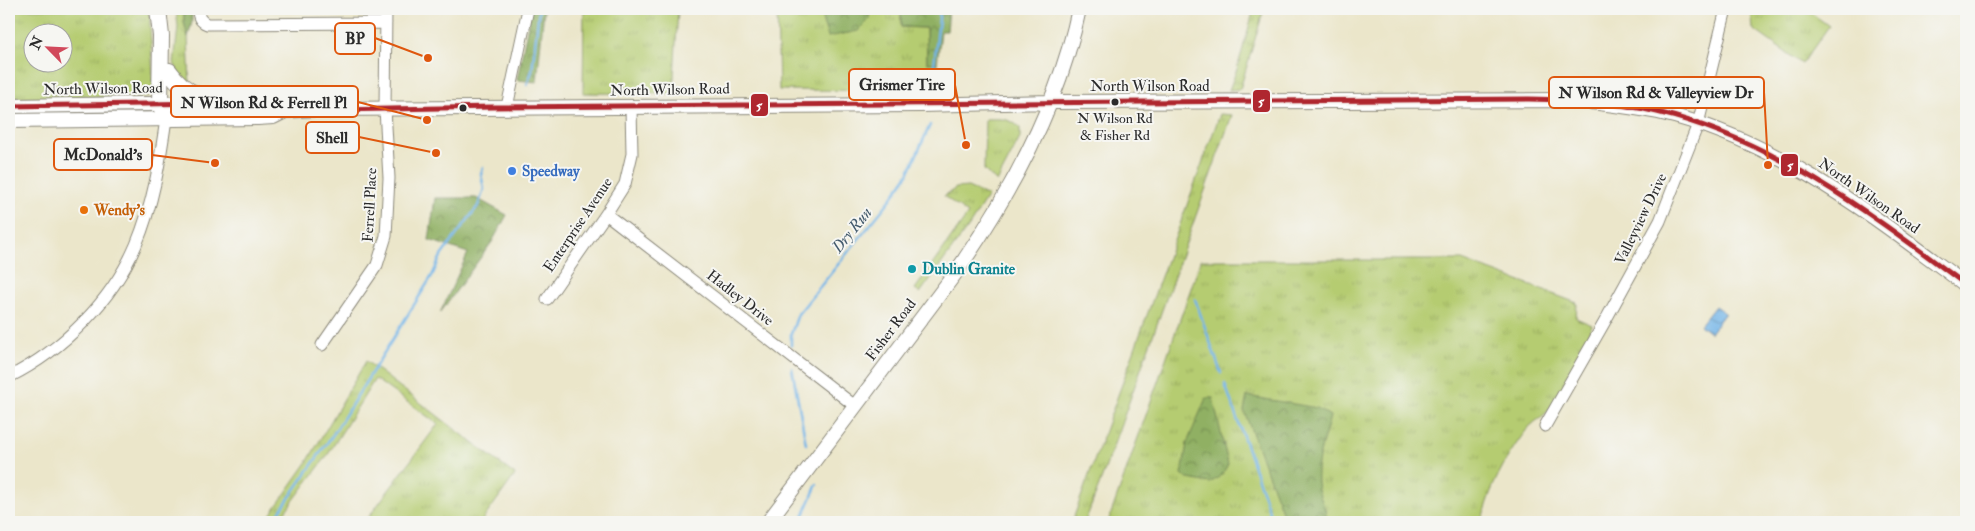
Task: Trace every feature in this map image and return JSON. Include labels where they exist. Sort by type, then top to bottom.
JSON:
[{"type":"highway","points":[[158,9],[165,109]]},
{"type":"highway","points":[[165,109],[169,71],[169,9]]},
{"type":"highway","points":[[169,71],[177,82],[190,93],[211,99],[247,103]]},
{"type":"main road","name":"Fisher Road","points":[[768,522],[956,272],[981,235],[1022,163],[1050,102],[1070,48],[1079,9]]},
{"type":"main road","name":"North Wilson Road","points":[[9,106],[165,109],[273,117],[285,111],[507,107],[1572,100],[1645,110],[1698,124],[1760,148],[1826,184],[1966,285]]},
{"type":"main road","name":"North Wilson Road","points":[[9,121],[274,102],[285,111]]},
{"type":"street","points":[[198,9],[198,16],[202,22],[207,24],[386,22]]},
{"type":"street","name":"Ferrell Place","points":[[322,344],[377,265],[385,244],[388,178],[385,109],[386,9]]},
{"type":"street","points":[[507,107],[528,9]]},
{"type":"street","name":"Valleyview Drive","points":[[1544,426],[1653,233],[1670,196],[1698,124],[1726,9]]},
{"type":"street","name":"Enterprise Avenue","points":[[547,299],[621,192],[631,163],[632,106]]},
{"type":"street","points":[[9,377],[38,359],[82,324],[114,285],[136,246],[146,218],[159,162],[165,109]]},
{"type":"street","name":"Hadley Drive","points":[[606,214],[855,406]]},
{"type":"green space","points":[[9,9],[149,9],[153,86],[148,97],[9,99]]},
{"type":"green space","points":[[176,9],[184,9],[184,22],[188,37],[190,87],[179,75],[174,63],[178,27]]},
{"type":"green space","points":[[184,9],[192,9],[192,22],[188,37],[184,22]]},
{"type":"green space","points":[[531,9],[544,9],[537,82],[517,80]]},
{"type":"green space","points":[[584,9],[678,9],[673,94],[583,93]]},
{"type":"green space","points":[[777,9],[822,9],[823,22],[870,19],[868,9],[901,9],[901,27],[926,28],[927,62],[937,63],[936,91],[779,90]]},
{"type":"green space","points":[[822,9],[868,9],[870,19],[858,31],[828,37],[823,22]]},
{"type":"green space","points":[[901,9],[949,9],[947,31],[941,31],[937,63],[927,63],[926,28],[901,27]]},
{"type":"green space","points":[[1254,9],[1264,9],[1240,89],[1229,90],[1237,69]]},
{"type":"green space","points":[[1753,9],[1806,9],[1829,26],[1802,64],[1753,29],[1751,11]]},
{"type":"green space","points":[[1220,114],[1232,115],[1100,483],[1085,522],[1072,522]]},
{"type":"green space","points":[[985,119],[1008,120],[1020,128],[1020,138],[997,182],[984,170]]},
{"type":"green space","points":[[968,187],[988,196],[969,226],[920,293],[915,289],[968,214],[944,196],[956,188]]},
{"type":"green space","points":[[435,198],[476,198],[507,215],[492,242],[440,313],[468,253],[429,240]]},
{"type":"green space","points":[[1201,260],[1462,260],[1577,303],[1576,318],[1592,325],[1564,388],[1552,407],[1529,427],[1507,459],[1489,497],[1482,522],[1108,522]]},
{"type":"green space","points":[[366,361],[515,475],[481,522],[365,522],[438,424],[375,379],[327,456],[281,517],[280,522],[265,522],[306,464]]},
{"type":"green space","points":[[1247,396],[1317,408],[1330,416],[1317,471],[1318,489],[1325,509],[1326,522],[1286,522],[1244,411]]},
{"type":"green space","points":[[1206,398],[1213,398],[1228,464],[1222,475],[1210,483],[1188,479],[1182,474],[1187,443]]},
{"type":"water","points":[[1715,306],[1725,313],[1710,333],[1700,325]]},
{"type":"waterway","points":[[527,85],[532,71],[539,9]]},
{"type":"waterway","name":"Dry Run","points":[[932,84],[940,9]]},
{"type":"waterway","name":"Dry Run","points":[[791,346],[791,334],[798,314],[891,199],[908,174],[930,125]]},
{"type":"waterway","points":[[275,522],[278,514],[334,433],[432,276],[441,256],[478,206],[484,189],[481,174],[483,167]]},
{"type":"waterway","points":[[1195,299],[1221,373]]},
{"type":"waterway","name":"Dry Run","points":[[792,368],[806,444]]},
{"type":"waterway","points":[[1225,384],[1273,522]]},
{"type":"waterway","name":"Dry Run","points":[[801,522],[817,484]]},
{"type":"transit line","name":"5","points":[[9,106],[273,102],[285,111],[493,107],[1529,99],[1593,102],[1657,112],[1700,125],[1742,141],[1782,160],[1858,206],[1966,285]]},
{"type":"place","name":"BP","points":[[428,58]]},
{"type":"place","name":"N Wilson Rd & Fisher Rd","points":[[1115,102]]},
{"type":"place","name":"N Wilson Rd & Ferrell Pl","points":[[427,120]]},
{"type":"place","name":"Grismer Tire","points":[[966,145]]},
{"type":"place","name":"Shell","points":[[436,153]]},
{"type":"place","name":"McDonald's","points":[[215,163]]},
{"type":"place","name":"N Wilson Rd & Valleyview Dr","points":[[1768,165]]},
{"type":"place","name":"Speedway","points":[[512,171]]},
{"type":"place","name":"Wendy's","points":[[84,210]]},
{"type":"place","name":"Dublin Granite","points":[[912,269]]}]
